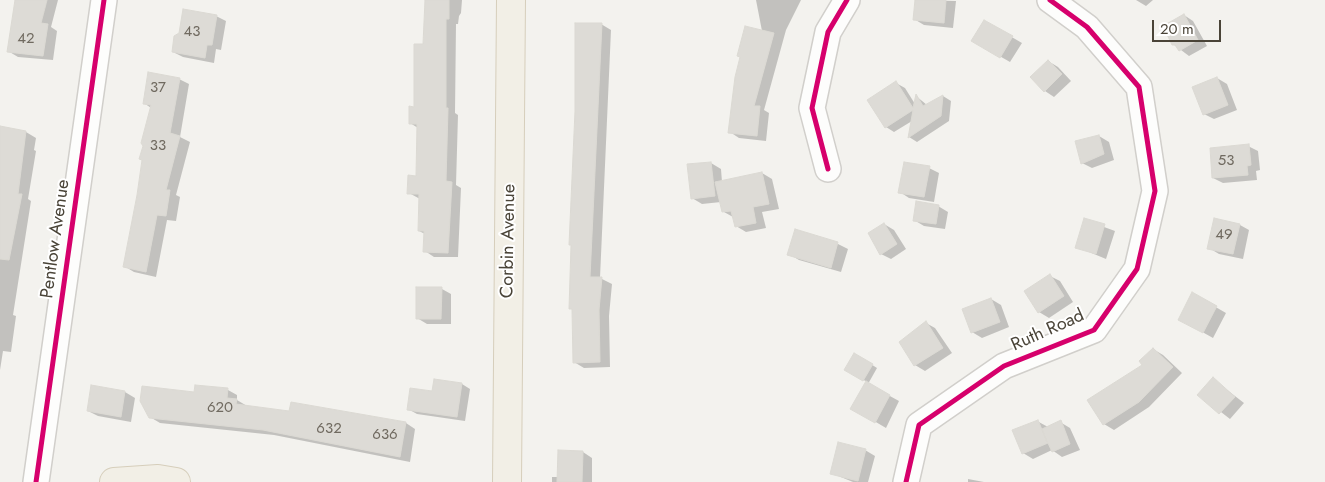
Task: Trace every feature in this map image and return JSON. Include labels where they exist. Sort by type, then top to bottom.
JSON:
[{"type":"main road","name":"Corbin Avenue","points":[[507,482],[511,0]]},
{"type":"main road","points":[[114,482],[158,480],[176,482]]},
{"type":"street","name":"Pentlow Avenue","points":[[36,482],[104,0]]},
{"type":"street","points":[[828,169],[812,108],[828,32],[847,0]]},
{"type":"street","name":"Ruth Road","points":[[906,482],[919,425],[1004,366],[1094,330],[1137,269],[1155,191],[1139,87],[1087,27],[1050,0]]},
{"type":"building","points":[[15,0],[47,0],[41,23],[48,24],[43,56],[7,52]]},
{"type":"building","points":[[425,0],[449,0],[449,19],[446,19],[446,108],[448,108],[446,181],[452,182],[448,253],[423,252],[424,231],[418,231],[419,194],[407,194],[408,175],[416,176],[417,124],[409,124],[409,106],[414,107],[414,44],[423,44]]},
{"type":"building","points":[[915,0],[946,0],[944,23],[913,20]]},
{"type":"building","points":[[183,9],[217,15],[212,45],[207,45],[205,58],[172,52],[174,36],[179,33]]},
{"type":"building","points":[[1184,14],[1198,40],[1179,51],[1175,45],[1172,45],[1163,26]]},
{"type":"building","points":[[984,20],[1013,36],[1000,58],[971,41]]},
{"type":"building","points":[[575,23],[602,23],[590,277],[602,277],[599,310],[600,362],[573,363],[572,309],[569,309],[571,245],[569,245],[575,111]]},
{"type":"building","points":[[745,26],[774,33],[754,106],[760,106],[757,136],[728,133],[735,77],[740,57],[737,56]]},
{"type":"building","points":[[1048,60],[1062,74],[1044,92],[1030,77]]},
{"type":"building","points":[[148,72],[180,78],[170,133],[180,136],[166,190],[170,190],[166,216],[157,215],[146,272],[123,267],[137,195],[142,160],[139,159],[143,146],[141,143],[151,105],[143,104]]},
{"type":"building","points":[[1217,77],[1228,105],[1203,115],[1192,87]]},
{"type":"building","points":[[896,81],[913,108],[916,94],[923,106],[943,95],[941,116],[908,138],[913,110],[885,128],[867,100]]},
{"type":"building","points":[[0,126],[26,131],[18,194],[22,194],[9,260],[0,259]]},
{"type":"building","points":[[1099,135],[1104,154],[1081,164],[1075,141]]},
{"type":"building","points":[[1249,144],[1251,165],[1247,166],[1248,175],[1212,178],[1210,148]]},
{"type":"building","points":[[711,162],[715,196],[691,199],[687,164]]},
{"type":"building","points":[[904,162],[930,166],[924,197],[898,193]]},
{"type":"building","points":[[762,172],[769,204],[753,207],[756,223],[735,227],[731,211],[722,212],[715,182]]},
{"type":"building","points":[[916,201],[939,205],[936,224],[913,221]]},
{"type":"building","points":[[1084,218],[1105,224],[1096,254],[1075,248]]},
{"type":"building","points":[[1214,218],[1240,224],[1233,254],[1207,249]]},
{"type":"building","points":[[884,223],[897,244],[880,255],[868,233]]},
{"type":"building","points":[[795,229],[838,242],[831,268],[787,255]]},
{"type":"building","points":[[1050,274],[1064,296],[1038,313],[1024,291]]},
{"type":"building","points":[[416,287],[442,287],[441,319],[416,319]]},
{"type":"building","points":[[1192,292],[1217,306],[1203,333],[1178,320]]},
{"type":"building","points":[[991,298],[1000,322],[971,333],[962,309]]},
{"type":"building","points":[[926,321],[943,348],[914,366],[899,342]]},
{"type":"building","points":[[1153,348],[1173,367],[1139,402],[1103,425],[1087,400],[1142,365],[1139,361]]},
{"type":"building","points":[[854,353],[873,364],[863,381],[844,370]]},
{"type":"building","points":[[1213,377],[1235,397],[1219,414],[1197,395]]},
{"type":"building","points":[[434,379],[462,383],[457,417],[407,410],[410,388],[432,391]]},
{"type":"building","points":[[866,381],[890,395],[875,423],[850,409]]},
{"type":"building","points":[[91,385],[125,391],[121,417],[87,411]]},
{"type":"building","points":[[195,385],[228,388],[227,398],[237,399],[236,404],[289,411],[291,402],[406,422],[400,457],[263,430],[149,418],[140,401],[142,386],[194,392]]},
{"type":"building","points":[[1038,420],[1047,442],[1042,429],[1061,420],[1070,444],[1052,452],[1048,443],[1022,454],[1012,430]]},
{"type":"building","points":[[838,442],[866,449],[858,481],[830,474]]},
{"type":"building","points":[[558,450],[583,451],[582,482],[557,482]]},
{"type":"cycle path","points":[[36,482],[104,0]]},
{"type":"cycle path","points":[[828,169],[812,108],[828,32],[847,0]]},
{"type":"cycle path","points":[[906,482],[919,425],[1004,366],[1094,330],[1137,269],[1155,191],[1139,87],[1087,27],[1050,0]]}]
